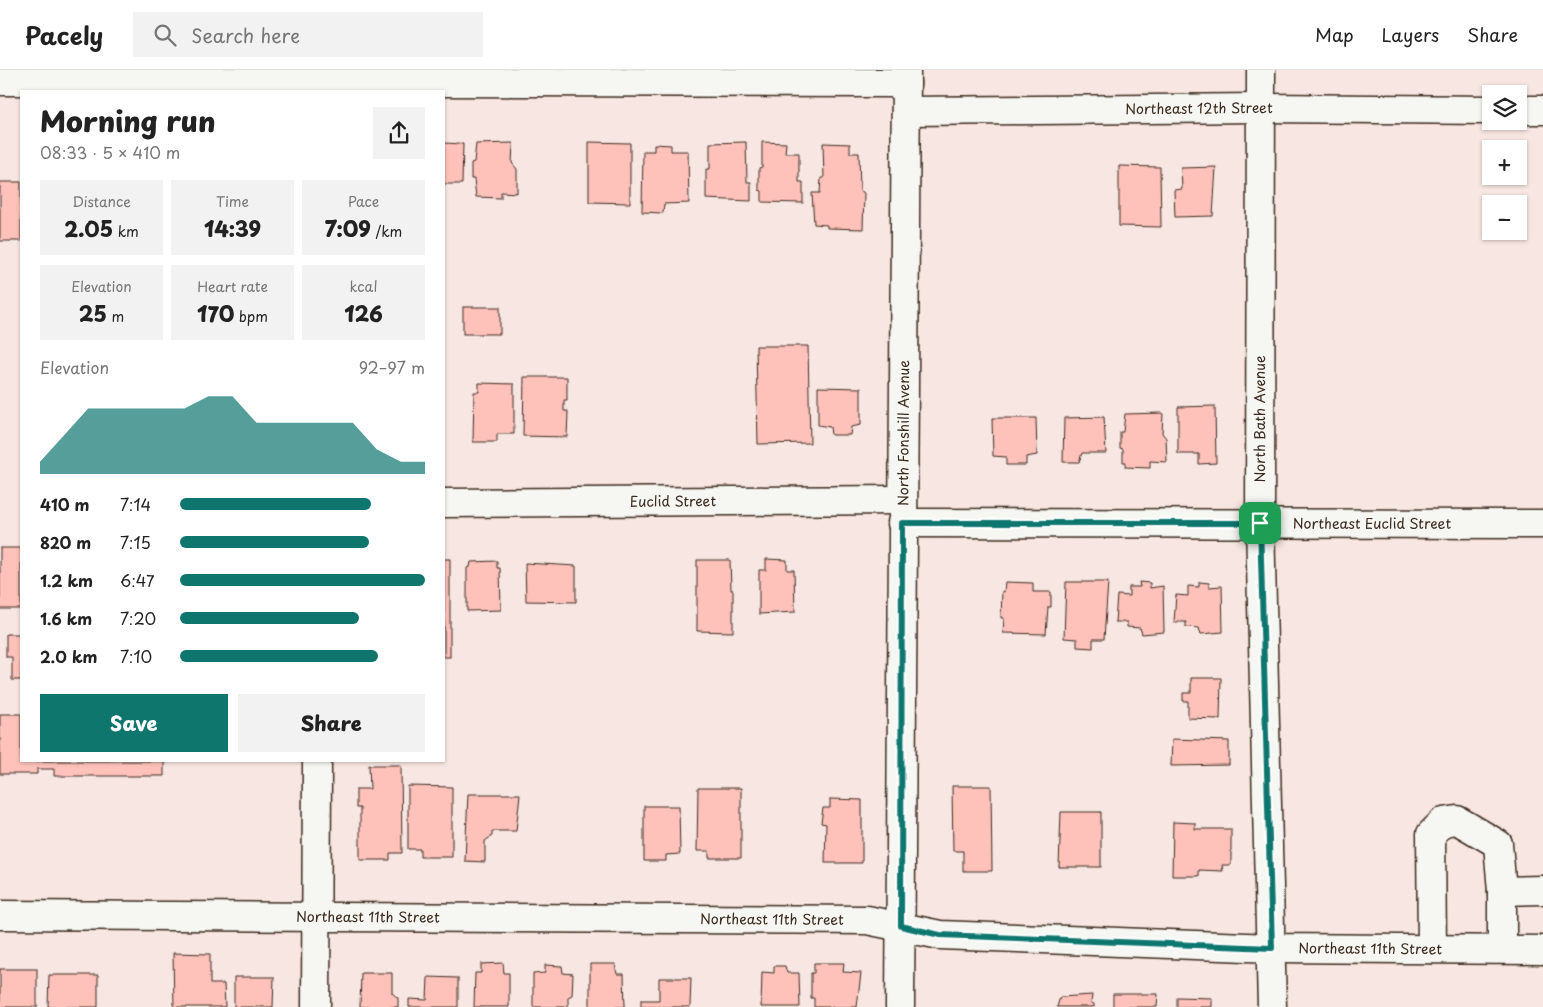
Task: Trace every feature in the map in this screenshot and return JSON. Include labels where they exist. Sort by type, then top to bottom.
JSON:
[{"type":"street","name":"North Bath Avenue","points":[[1261,70],[1260,523],[1272,1007]]},
{"type":"street","points":[[0,81],[313,81],[906,76]]},
{"type":"street","name":"North Fonshill Avenue","points":[[900,1007],[906,76]]},
{"type":"street","name":"Northeast 12th Street","points":[[907,111],[1261,108],[1482,110]]},
{"type":"street","points":[[1527,110],[1543,110]]},
{"type":"street","name":"Euclid Street","points":[[445,503],[902,511]]},
{"type":"street","name":"Northeast Euclid Street","points":[[902,511],[1260,523],[1543,524]]},
{"type":"street","points":[[316,1007],[317,762]]},
{"type":"street","points":[[1432,949],[1431,834],[1443,822],[1457,820],[1498,844],[1502,891],[1502,949]]},
{"type":"street","points":[[1502,891],[1543,890]]},
{"type":"street","name":"Northeast 11th Street","points":[[0,915],[867,920],[940,935],[1272,948],[1543,950]]},
{"type":"building","points":[[589,142],[630,143],[630,203],[589,202]]},
{"type":"building","points":[[746,142],[747,182],[751,182],[751,201],[706,199],[706,169],[710,169],[710,143]]},
{"type":"building","points":[[762,142],[786,143],[785,153],[799,153],[799,182],[803,182],[803,203],[762,202],[762,191],[759,190],[759,168],[762,167]]},
{"type":"building","points":[[445,143],[463,144],[462,184],[445,184]]},
{"type":"building","points":[[513,143],[512,163],[517,169],[517,193],[501,192],[501,198],[476,197],[474,179],[471,179],[471,163],[474,162],[476,144]]},
{"type":"building","points":[[823,143],[850,144],[850,153],[859,153],[860,190],[864,193],[863,229],[827,228],[827,225],[814,224],[812,193],[820,193],[821,178],[824,178]]},
{"type":"building","points":[[654,144],[671,145],[671,151],[688,151],[689,203],[664,204],[663,213],[642,212],[643,151],[654,151]]},
{"type":"building","points":[[1119,166],[1160,167],[1161,227],[1119,226]]},
{"type":"building","points":[[1216,167],[1213,216],[1175,217],[1174,190],[1182,189],[1181,168]]},
{"type":"building","points":[[0,182],[20,182],[20,241],[0,241]]},
{"type":"building","points":[[463,307],[500,307],[500,334],[463,334]]},
{"type":"building","points":[[756,346],[808,346],[810,443],[758,444]]},
{"type":"building","points":[[524,377],[567,377],[567,400],[564,400],[564,411],[568,411],[567,437],[523,436]]},
{"type":"building","points":[[479,383],[514,384],[514,434],[497,434],[497,442],[473,442],[474,392],[479,392]]},
{"type":"building","points":[[818,387],[861,388],[861,425],[851,427],[850,435],[831,435],[830,427],[818,425]]},
{"type":"building","points":[[1215,406],[1216,463],[1199,464],[1199,454],[1178,454],[1178,407]]},
{"type":"building","points":[[1163,413],[1162,433],[1166,438],[1167,462],[1150,461],[1150,468],[1125,467],[1126,462],[1123,462],[1123,449],[1120,448],[1120,432],[1123,432],[1125,414]]},
{"type":"building","points":[[1104,417],[1106,453],[1082,453],[1079,462],[1063,462],[1064,418]]},
{"type":"building","points":[[992,418],[1036,418],[1037,455],[1026,457],[1026,465],[1006,465],[1006,457],[993,456]]},
{"type":"building","points":[[0,548],[20,548],[20,609],[0,609]]},
{"type":"building","points":[[445,559],[450,559],[450,657],[445,657]]},
{"type":"building","points":[[766,559],[787,560],[787,570],[794,570],[795,612],[759,614],[759,570],[766,570]]},
{"type":"building","points":[[697,560],[730,560],[731,590],[733,590],[733,632],[697,631]]},
{"type":"building","points":[[497,561],[497,568],[500,568],[501,610],[467,611],[467,568],[470,567],[471,562]]},
{"type":"building","points":[[525,563],[576,566],[576,602],[526,601]]},
{"type":"building","points":[[1005,582],[1033,583],[1033,592],[1051,592],[1051,607],[1048,607],[1046,634],[1003,633],[1004,618],[1001,618],[1002,591],[1004,592]]},
{"type":"building","points":[[1066,582],[1108,582],[1104,639],[1093,639],[1093,648],[1077,647],[1077,639],[1064,638]]},
{"type":"building","points":[[1139,582],[1150,583],[1150,588],[1163,586],[1164,632],[1142,634],[1140,628],[1127,627],[1127,622],[1115,622],[1117,595],[1129,596],[1129,587],[1140,587]]},
{"type":"building","points":[[1199,582],[1209,583],[1209,587],[1222,586],[1223,632],[1201,634],[1199,628],[1186,627],[1186,622],[1174,622],[1176,595],[1188,596],[1188,586],[1199,587]]},
{"type":"building","points":[[6,634],[20,634],[20,680],[12,680],[12,657],[6,657]]},
{"type":"building","points":[[1191,678],[1221,678],[1220,719],[1188,718],[1188,701],[1183,701],[1183,693],[1191,693]]},
{"type":"building","points":[[0,714],[20,714],[20,762],[166,762],[164,763],[164,776],[54,776],[54,769],[37,769],[37,774],[0,774]]},
{"type":"building","points":[[1172,739],[1229,741],[1229,765],[1171,766]]},
{"type":"building","points":[[369,765],[401,765],[402,853],[390,853],[390,860],[360,860],[360,808],[356,808],[356,789],[370,789]]},
{"type":"building","points":[[408,786],[452,787],[452,857],[420,857],[420,849],[408,849]]},
{"type":"building","points":[[952,786],[991,786],[992,871],[963,871],[963,851],[953,851]]},
{"type":"building","points":[[698,788],[741,788],[741,858],[709,858],[709,851],[697,851]]},
{"type":"building","points":[[468,794],[520,794],[516,831],[492,831],[492,836],[485,841],[485,862],[465,861]]},
{"type":"building","points":[[830,799],[862,800],[862,863],[825,863],[826,824],[821,823],[823,808],[830,808]]},
{"type":"building","points":[[644,806],[679,806],[680,854],[666,855],[666,861],[644,861]]},
{"type":"building","points":[[1061,812],[1101,812],[1101,867],[1059,867]]},
{"type":"building","points":[[1173,822],[1195,823],[1195,829],[1231,829],[1231,865],[1222,865],[1223,871],[1199,870],[1199,876],[1172,876]]},
{"type":"building","points":[[173,953],[210,954],[210,984],[224,984],[225,1007],[174,1007]]},
{"type":"building","points":[[503,963],[504,973],[509,973],[509,1007],[474,1007],[475,973],[481,973],[481,964]]},
{"type":"building","points":[[814,963],[844,963],[843,972],[861,973],[857,1007],[814,1007],[814,998],[811,998],[811,973],[814,973]]},
{"type":"building","points":[[590,964],[615,964],[617,974],[624,974],[625,1007],[590,1007]]},
{"type":"building","points":[[545,965],[562,966],[563,973],[573,974],[572,995],[568,997],[568,1007],[533,1007],[533,974],[545,973]]},
{"type":"building","points":[[774,966],[785,966],[787,973],[799,973],[800,1007],[761,1007],[762,972],[774,973]]},
{"type":"building","points":[[0,969],[37,969],[37,1007],[0,1007]]},
{"type":"building","points":[[361,973],[392,973],[392,993],[398,998],[398,1007],[360,1007]]},
{"type":"building","points":[[49,975],[98,975],[98,1007],[48,1007]]},
{"type":"building","points":[[234,977],[274,977],[273,1007],[234,1007]]},
{"type":"building","points":[[428,977],[458,978],[458,1007],[409,1007],[409,999],[427,1000]]},
{"type":"building","points":[[659,978],[691,978],[690,1007],[641,1007],[641,1000],[659,1000]]},
{"type":"building","points":[[1113,994],[1158,994],[1157,1007],[1113,1007]]},
{"type":"building","points":[[1092,995],[1091,1003],[1094,1004],[1094,1007],[1057,1007],[1060,997]]},
{"type":"building","points":[[1177,997],[1212,998],[1212,1007],[1177,1007]]},
{"type":"route","points":[[902,523],[1260,523],[1272,948],[940,935],[901,926],[902,523]]}]
